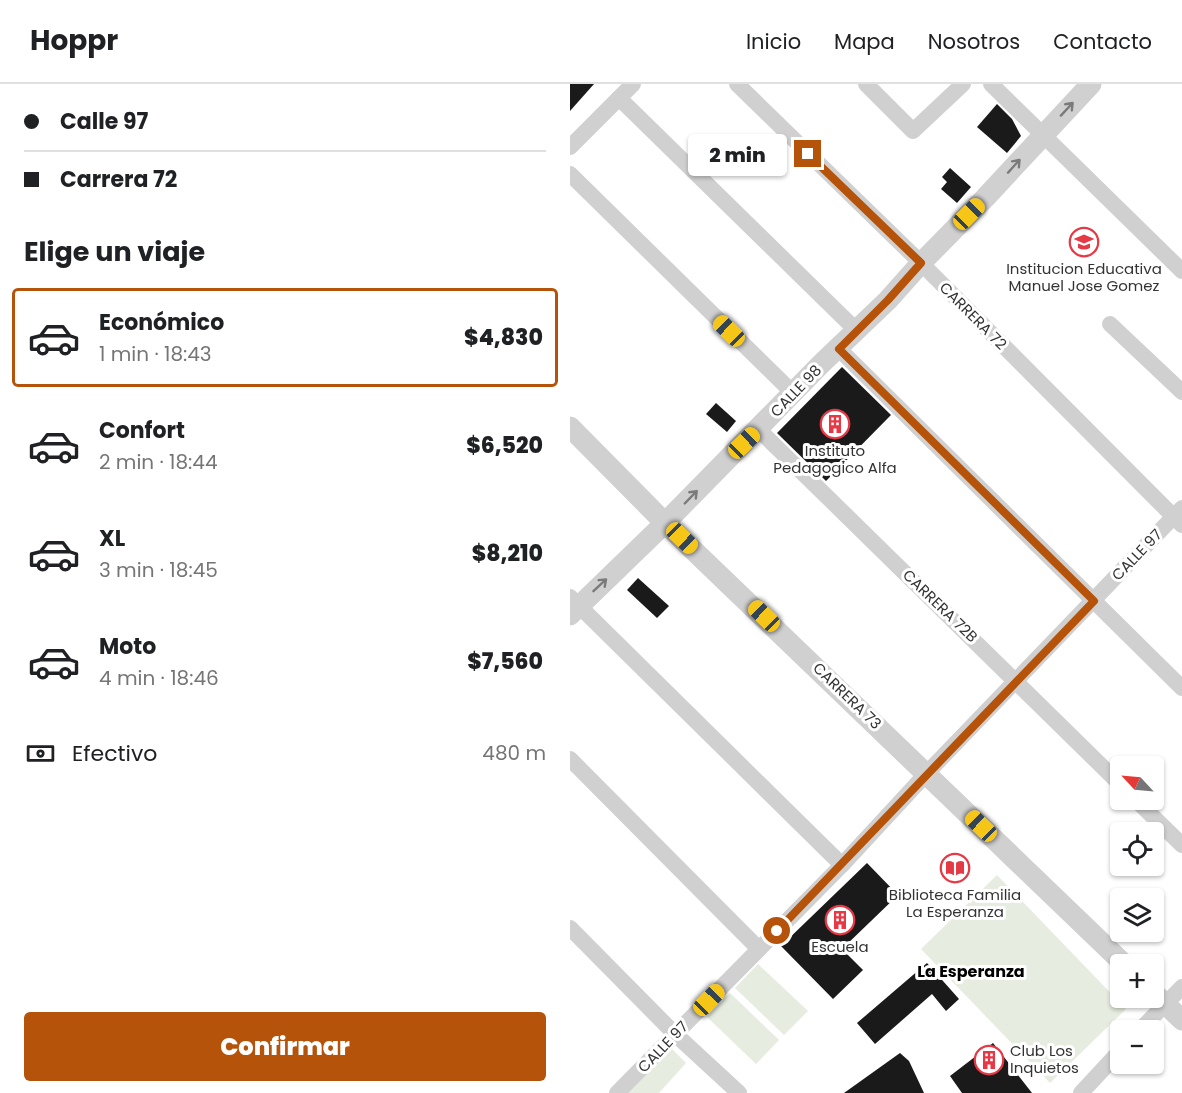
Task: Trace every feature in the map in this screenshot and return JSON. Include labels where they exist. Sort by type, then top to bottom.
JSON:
[{"type":"street","points":[[570,147],[633,84]]},
{"type":"street","name":"CARRERA 72","points":[[737,84],[1179,516]]},
{"type":"street","points":[[866,84],[913,131],[963,84]]},
{"type":"street","points":[[991,84],[1182,271]]},
{"type":"street","name":"CALLE 98","points":[[573,606],[666,523],[888,300],[1091,84]]},
{"type":"street","points":[[619,98],[857,331]]},
{"type":"street","points":[[570,174],[793,393]]},
{"type":"street","points":[[1110,324],[1182,392]]},
{"type":"street","points":[[839,349],[1182,688]]},
{"type":"street","name":"CARRERA 73","points":[[570,427],[666,523],[1114,954]]},
{"type":"street","name":"CARRERA 72B","points":[[759,429],[1110,774]]},
{"type":"street","name":"CALLE 97","points":[[617,1093],[842,865],[1016,680],[1179,516]]},
{"type":"street","points":[[573,606],[842,865]]},
{"type":"street","points":[[570,759],[759,949]]},
{"type":"street","points":[[1146,810],[1182,845]]},
{"type":"street","points":[[570,928],[675,1034],[739,1093]]},
{"type":"street","points":[[1164,996],[1182,987]]},
{"type":"street","points":[[1164,1003],[1182,1020]]},
{"type":"street","points":[[1081,1093],[1110,1062]]},
{"type":"shaded area","points":[[997,875],[1110,992],[1110,1008],[1126,1009],[1115,1020],[1110,1020],[1110,1025],[1050,1083],[921,949]]},
{"type":"shaded area","points":[[758,964],[808,1011],[784,1035],[735,988]]},
{"type":"shaded area","points":[[730,993],[779,1040],[756,1064],[707,1017]]},
{"type":"shaded area","points":[[671,1048],[686,1063],[659,1093],[627,1093]]},
{"type":"building","points":[[570,84],[594,84],[570,111]]},
{"type":"building","points":[[997,104],[1012,119],[1021,136],[1007,153],[977,127]]},
{"type":"building","points":[[950,168],[971,187],[957,203],[941,189],[947,182],[942,177]]},
{"type":"building","name":"Instituto Pedagogico Alfa","points":[[842,367],[891,415],[826,481],[777,433]]},
{"type":"building","points":[[716,403],[736,421],[727,432],[706,414]]},
{"type":"building","points":[[638,578],[669,606],[657,618],[627,590]]},
{"type":"building","name":"Escuela","points":[[867,863],[898,895],[842,949],[863,970],[833,999],[781,946]]},
{"type":"building","points":[[927,963],[959,999],[946,1011],[932,994],[875,1044],[857,1023]]},
{"type":"building","name":"Club Los Inquietos","points":[[993,1043],[1032,1093],[962,1093],[950,1076]]},
{"type":"building","points":[[900,1053],[909,1061],[924,1093],[844,1093]]},
{"type":"place","name":"Institucion Educativa Manuel Jose Gomez","points":[[1084,242]]},
{"type":"place","name":"Instituto Pedagogico Alfa","points":[[835,424]]},
{"type":"place","name":"Biblioteca Familia La Esperanza","points":[[955,868]]},
{"type":"place","name":"Escuela","points":[[840,920]]},
{"type":"place","name":"Club Los Inquietos","points":[[989,1060]]},
{"type":"district","name":"La Esperanza","points":[[971,971]]},
{"type":"route","points":[[777,931],[1094,601],[839,349],[921,263],[808,154]]}]
